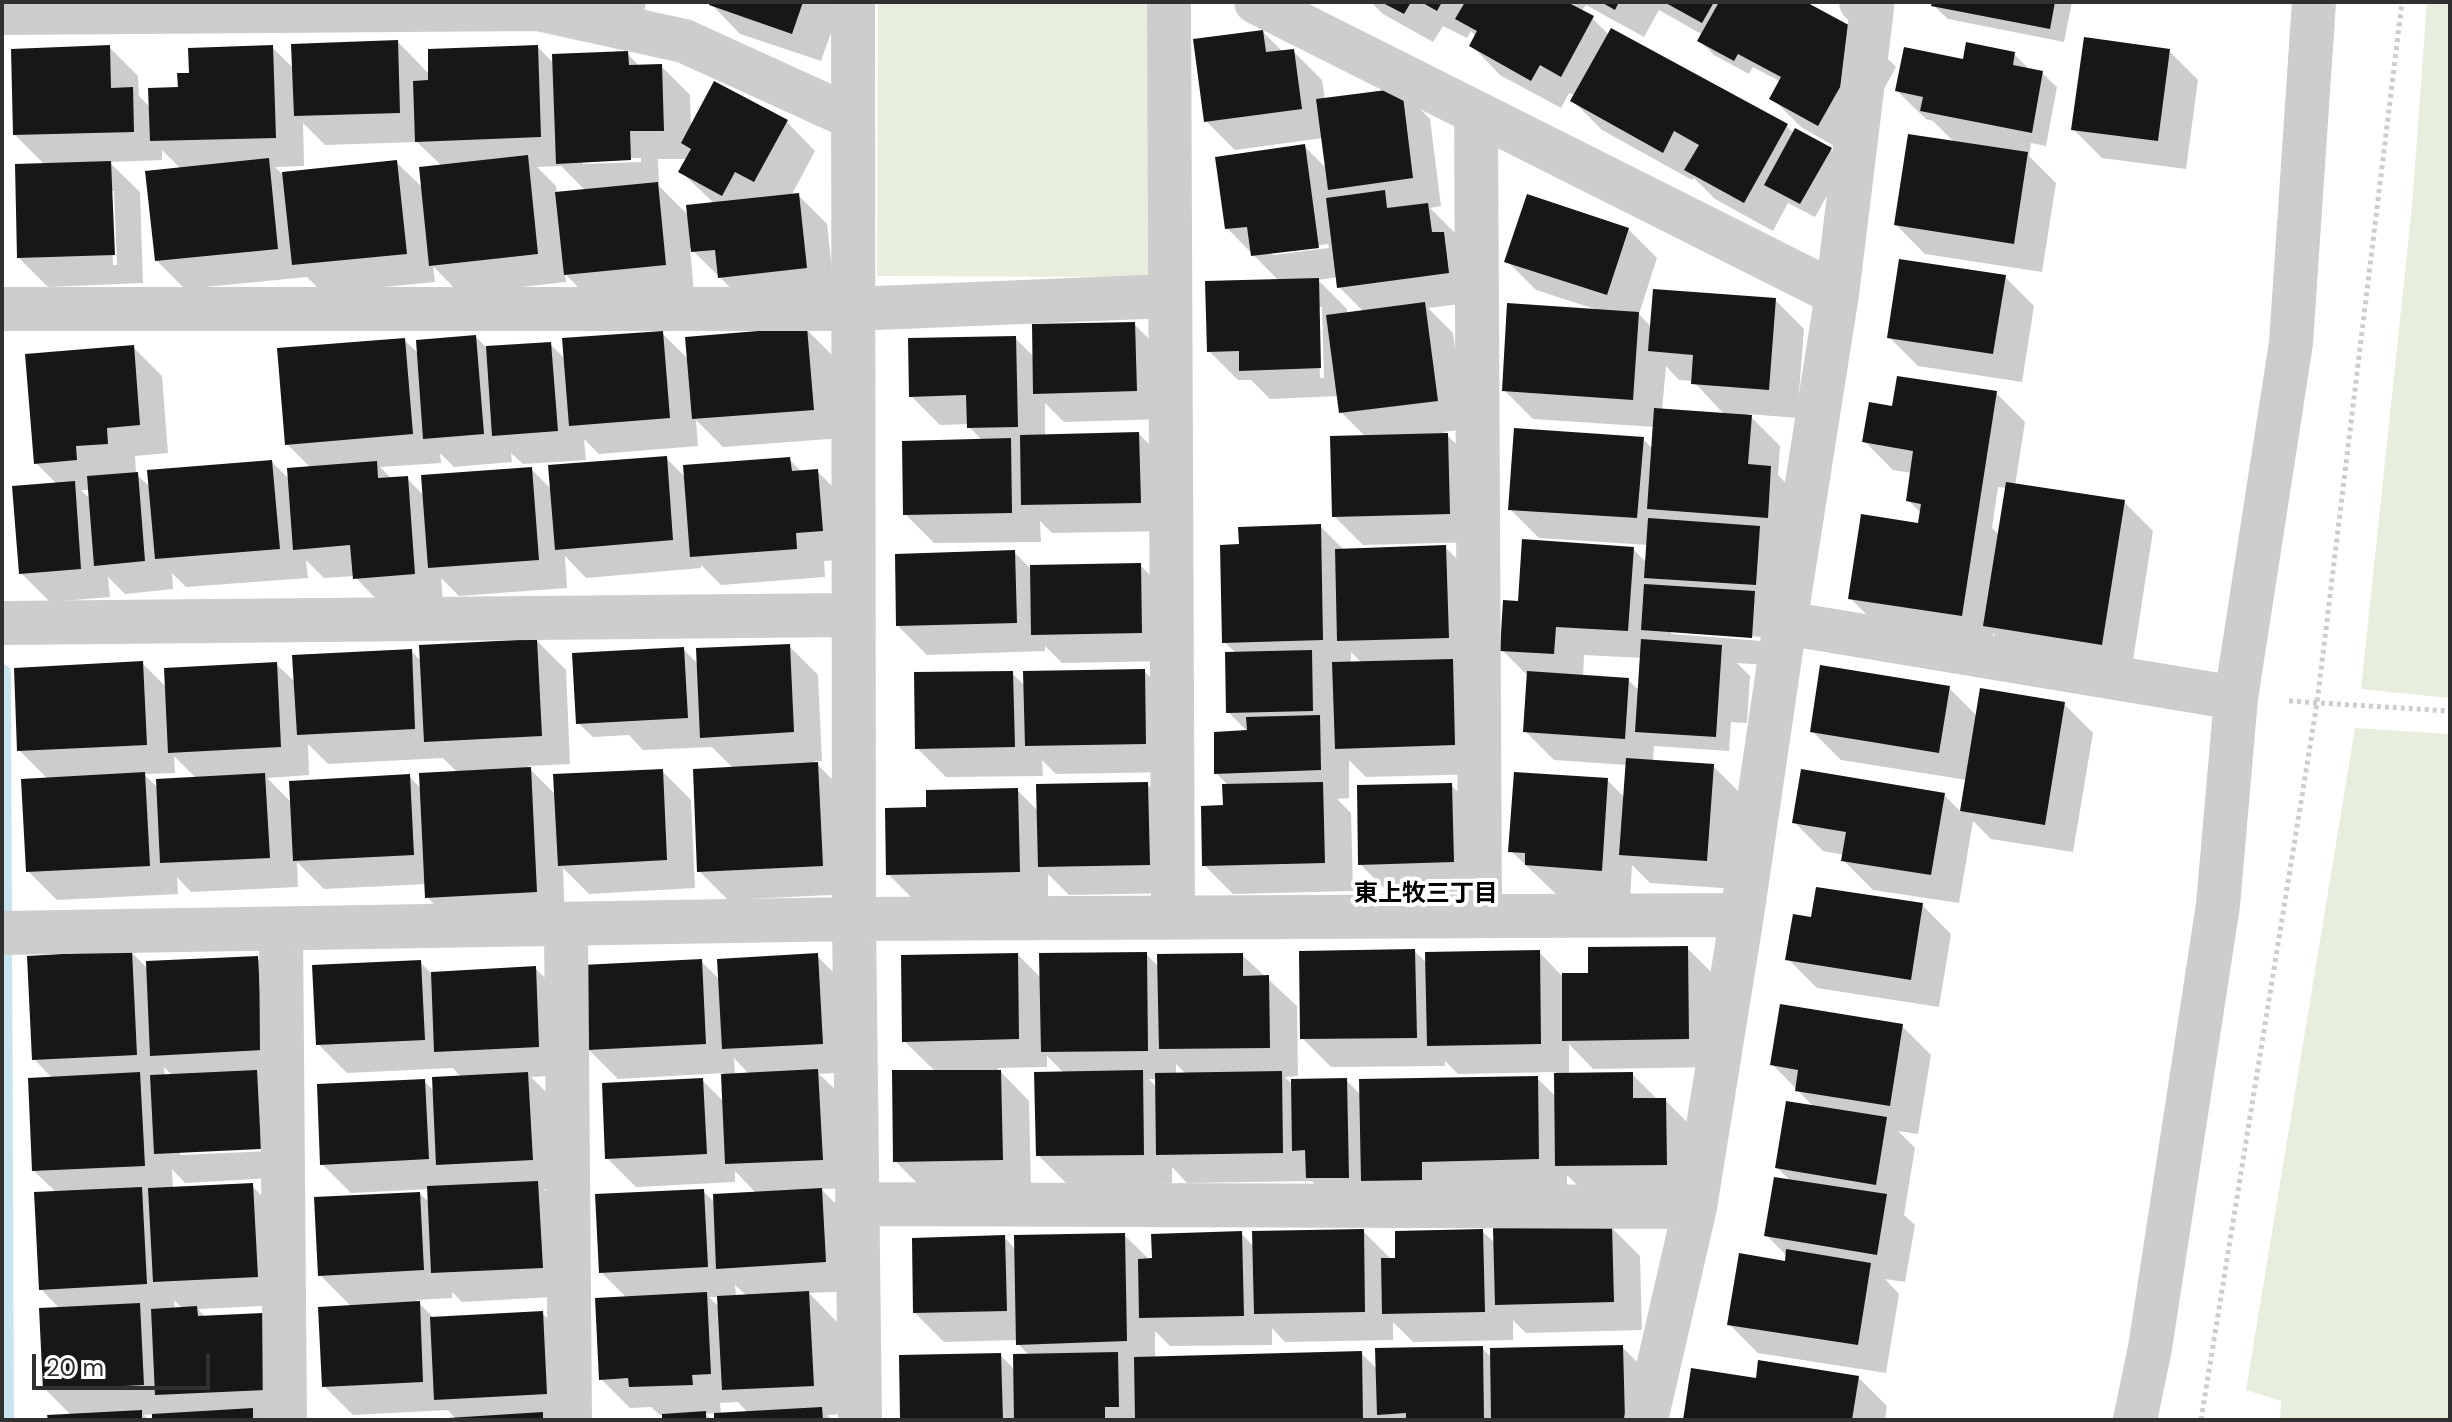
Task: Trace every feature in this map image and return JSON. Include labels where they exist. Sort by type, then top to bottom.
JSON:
[{"type":"street","points":[[853,2],[854,919],[860,1420]]},
{"type":"street","points":[[1169,2],[1173,917]]},
{"type":"street","points":[[1256,2],[1837,294]]},
{"type":"street","points":[[1646,1420],[1695,1207],[1837,294],[1872,8],[1861,2]]},
{"type":"street","points":[[2135,1420],[2150,1348],[2218,905],[2236,698],[2291,343],[2314,2]]},
{"type":"street","points":[[2,13],[538,9],[684,41],[853,118]]},
{"type":"street","points":[[1476,113],[1480,915]]},
{"type":"street","points":[[2,309],[853,309],[1169,296]]},
{"type":"street","points":[[2,623],[853,615]]},
{"type":"street","points":[[1785,623],[2236,698]]},
{"type":"street","points":[[2,933],[854,919],[1742,915]]},
{"type":"street","points":[[566,924],[570,1420]]},
{"type":"street","points":[[281,930],[285,1420]]},
{"type":"street","points":[[857,1204],[1695,1207]]},
{"type":"path","points":[[2201,1420],[2317,703],[2402,2]]},
{"type":"path","points":[[2236,698],[2450,711]]},
{"type":"green space","points":[[878,2],[1147,2],[1150,277],[877,276]]},
{"type":"green space","points":[[2427,2],[2450,2],[2450,698],[2361,689],[2412,206]]},
{"type":"green space","points":[[2355,728],[2450,734],[2450,1420],[2280,1420],[2281,1401],[2246,1390]]},
{"type":"building","points":[[710,2],[803,2],[792,34],[709,5]]},
{"type":"building","points":[[1381,2],[1411,2],[1404,14]]},
{"type":"building","points":[[1421,2],[1442,2],[1437,11]]},
{"type":"building","points":[[1465,2],[1567,2],[1594,16],[1561,77],[1540,65],[1531,81],[1469,46],[1477,31],[1455,19]]},
{"type":"building","points":[[1601,2],[1619,2],[1615,10]]},
{"type":"building","points":[[1664,2],[1714,2],[1702,23]]},
{"type":"building","points":[[1719,2],[1806,2],[1869,36],[1818,126],[1769,99],[1781,77],[1738,54],[1734,61],[1697,41]]},
{"type":"building","points":[[1932,2],[2055,2],[2050,29],[1931,6]]},
{"type":"building","points":[[1611,28],[1788,124],[1744,203],[1684,170],[1699,145],[1674,131],[1663,153],[1570,101]]},
{"type":"building","points":[[1263,30],[1266,52],[1294,49],[1302,109],[1204,122],[1193,39]]},
{"type":"building","points":[[2084,37],[2170,49],[2158,141],[2071,130]]},
{"type":"building","points":[[398,40],[400,113],[294,116],[291,44]]},
{"type":"building","points":[[1966,42],[2015,52],[2013,65],[2043,71],[2032,133],[1920,111],[1923,97],[1895,91],[1904,47],[1963,59]]},
{"type":"building","points":[[110,45],[111,88],[133,87],[134,132],[13,135],[11,49]]},
{"type":"building","points":[[273,45],[276,138],[150,141],[148,88],[178,87],[177,73],[189,73],[188,48]]},
{"type":"building","points":[[538,45],[541,137],[415,142],[413,81],[428,80],[428,49]]},
{"type":"building","points":[[628,51],[629,65],[662,64],[664,131],[630,131],[631,160],[556,164],[552,54]]},
{"type":"building","points":[[714,81],[788,120],[754,182],[735,172],[722,196],[678,172],[691,149],[681,143]]},
{"type":"building","points":[[1402,88],[1413,178],[1328,190],[1316,99]]},
{"type":"building","points":[[1795,128],[1832,148],[1800,204],[1764,185]]},
{"type":"building","points":[[1908,134],[2028,152],[2014,244],[1894,225]]},
{"type":"building","points":[[1305,144],[1319,248],[1251,256],[1247,227],[1225,229],[1215,157]]},
{"type":"building","points":[[528,155],[538,254],[429,266],[419,167]]},
{"type":"building","points":[[269,158],[278,249],[155,261],[145,171]]},
{"type":"building","points":[[397,160],[407,254],[292,265],[282,172]]},
{"type":"building","points":[[111,161],[115,255],[17,258],[15,164]]},
{"type":"building","points":[[658,182],[666,265],[564,275],[555,192]]},
{"type":"building","points":[[1385,190],[1387,208],[1428,203],[1432,232],[1444,232],[1449,273],[1337,288],[1326,198]]},
{"type":"building","points":[[799,193],[807,268],[718,278],[715,250],[691,252],[686,205]]},
{"type":"building","points":[[1527,194],[1629,228],[1607,295],[1504,262]]},
{"type":"building","points":[[1899,259],[2006,275],[1993,354],[1887,338]]},
{"type":"building","points":[[1319,278],[1321,368],[1239,371],[1239,351],[1207,352],[1205,281]]},
{"type":"building","points":[[1653,289],[1776,298],[1769,390],[1691,384],[1693,355],[1648,351]]},
{"type":"building","points":[[1425,302],[1438,401],[1339,413],[1326,315]]},
{"type":"building","points":[[1507,303],[1639,312],[1633,400],[1502,391]]},
{"type":"building","points":[[1135,322],[1137,391],[1033,394],[1032,324]]},
{"type":"building","points":[[807,327],[814,410],[692,419],[685,337]]},
{"type":"building","points":[[663,331],[670,418],[569,426],[562,338]]},
{"type":"building","points":[[476,335],[484,434],[423,439],[416,340]]},
{"type":"building","points":[[1016,336],[1018,427],[967,428],[966,395],[909,397],[908,338]]},
{"type":"building","points":[[405,338],[413,434],[285,445],[277,348]]},
{"type":"building","points":[[551,342],[558,431],[492,436],[486,346]]},
{"type":"building","points":[[134,345],[140,425],[107,428],[108,444],[76,446],[77,460],[34,464],[25,354]]},
{"type":"building","points":[[1897,376],[1997,391],[1962,616],[1848,599],[1861,514],[1918,523],[1921,504],[1906,501],[1913,451],[1862,442],[1869,402],[1892,406]]},
{"type":"building","points":[[1654,408],[1752,415],[1748,464],[1771,466],[1768,518],[1647,509]]},
{"type":"building","points":[[1514,428],[1644,437],[1637,518],[1508,510]]},
{"type":"building","points":[[1139,432],[1141,503],[1021,505],[1020,435]]},
{"type":"building","points":[[1448,433],[1450,514],[1332,517],[1330,436]]},
{"type":"building","points":[[1011,438],[1012,513],[903,515],[902,441]]},
{"type":"building","points":[[667,456],[673,540],[555,550],[548,465]]},
{"type":"building","points":[[790,457],[792,471],[818,469],[823,531],[796,533],[797,549],[690,557],[683,465]]},
{"type":"building","points":[[272,460],[280,549],[155,559],[147,470]]},
{"type":"building","points":[[377,461],[378,478],[408,476],[415,574],[353,579],[350,545],[293,550],[287,468]]},
{"type":"building","points":[[532,467],[539,560],[428,568],[421,475]]},
{"type":"building","points":[[138,472],[145,561],[94,566],[87,476]]},
{"type":"building","points":[[75,481],[81,569],[19,574],[12,486]]},
{"type":"building","points":[[2006,482],[2125,500],[2102,645],[1983,626]]},
{"type":"building","points":[[1648,518],[1760,526],[1756,585],[1644,578]]},
{"type":"building","points":[[1321,524],[1323,640],[1222,643],[1220,545],[1239,544],[1238,527]]},
{"type":"building","points":[[1522,539],[1634,547],[1628,631],[1556,627],[1554,654],[1500,651],[1503,600],[1518,601]]},
{"type":"building","points":[[1446,545],[1449,638],[1337,641],[1335,549]]},
{"type":"building","points":[[1015,550],[1017,623],[896,626],[895,554]]},
{"type":"building","points":[[1141,563],[1142,633],[1031,635],[1030,565]]},
{"type":"building","points":[[1644,584],[1755,591],[1752,638],[1641,630]]},
{"type":"building","points":[[537,639],[542,736],[424,742],[419,645]]},
{"type":"building","points":[[1641,639],[1722,645],[1716,737],[1635,732]]},
{"type":"building","points":[[790,644],[794,732],[700,738],[696,648]]},
{"type":"building","points":[[684,647],[688,718],[576,724],[572,653]]},
{"type":"building","points":[[412,649],[415,729],[297,735],[292,655]]},
{"type":"building","points":[[1312,650],[1313,711],[1226,713],[1225,652]]},
{"type":"building","points":[[1453,659],[1455,745],[1335,749],[1332,662]]},
{"type":"building","points":[[143,661],[147,745],[17,751],[14,668]]},
{"type":"building","points":[[277,662],[281,747],[168,753],[164,668]]},
{"type":"building","points":[[1820,665],[1950,686],[1939,753],[1810,732]]},
{"type":"building","points":[[1145,669],[1146,744],[1025,746],[1023,671]]},
{"type":"building","points":[[1013,671],[1015,747],[915,749],[914,672]]},
{"type":"building","points":[[1527,671],[1629,678],[1625,739],[1523,732]]},
{"type":"building","points":[[1980,688],[2065,702],[2045,825],[1960,811]]},
{"type":"building","points":[[1320,715],[1321,770],[1214,774],[1214,732],[1247,730],[1246,717]]},
{"type":"building","points":[[1626,758],[1714,764],[1707,861],[1619,855]]},
{"type":"building","points":[[818,762],[823,866],[697,872],[693,769]]},
{"type":"building","points":[[531,767],[537,892],[425,898],[419,773]]},
{"type":"building","points":[[663,769],[667,860],[558,866],[553,774]]},
{"type":"building","points":[[1801,769],[1945,793],[1931,875],[1841,861],[1846,832],[1792,823]]},
{"type":"building","points":[[145,772],[150,866],[26,872],[21,779]]},
{"type":"building","points":[[1514,772],[1608,778],[1602,871],[1525,865],[1525,853],[1508,852]]},
{"type":"building","points":[[265,773],[270,858],[160,863],[156,779]]},
{"type":"building","points":[[410,774],[414,855],[293,861],[289,781]]},
{"type":"building","points":[[1148,782],[1150,865],[1038,867],[1036,784]]},
{"type":"building","points":[[1323,782],[1325,863],[1202,866],[1201,806],[1223,805],[1222,784]]},
{"type":"building","points":[[1452,783],[1454,862],[1358,865],[1357,785]]},
{"type":"building","points":[[1018,788],[1020,872],[886,875],[885,808],[926,807],[926,790]]},
{"type":"building","points":[[1816,887],[1923,903],[1911,980],[1785,960],[1793,914],[1811,917]]},
{"type":"building","points":[[1688,946],[1689,1039],[1562,1041],[1562,973],[1588,973],[1588,947]]},
{"type":"building","points":[[1415,949],[1417,1038],[1300,1039],[1299,951]]},
{"type":"building","points":[[132,950],[137,1055],[32,1060],[27,956]]},
{"type":"building","points":[[1540,950],[1541,1044],[1427,1046],[1425,952]]},
{"type":"building","points":[[1147,952],[1148,1051],[1041,1052],[1039,953]]},
{"type":"building","points":[[818,953],[823,1044],[722,1049],[717,959]]},
{"type":"building","points":[[1018,953],[1019,1039],[902,1042],[901,955]]},
{"type":"building","points":[[1243,953],[1243,976],[1269,975],[1270,1048],[1159,1049],[1157,954]]},
{"type":"building","points":[[258,956],[263,1050],[150,1056],[146,961]]},
{"type":"building","points":[[702,959],[706,1044],[587,1050],[582,965]]},
{"type":"building","points":[[421,960],[425,1040],[316,1045],[312,965]]},
{"type":"building","points":[[536,966],[539,1047],[434,1052],[431,972]]},
{"type":"building","points":[[1780,1004],[1903,1024],[1890,1106],[1795,1091],[1798,1070],[1770,1065]]},
{"type":"building","points":[[818,1069],[823,1160],[725,1164],[721,1074]]},
{"type":"building","points":[[257,1070],[261,1149],[154,1154],[150,1075]]},
{"type":"building","points":[[892,1070],[1001,1070],[1003,1160],[893,1162]]},
{"type":"building","points":[[1143,1070],[1144,1155],[1036,1156],[1034,1072]]},
{"type":"building","points":[[1282,1071],[1283,1153],[1156,1155],[1155,1073]]},
{"type":"building","points":[[140,1072],[145,1166],[32,1171],[28,1078]]},
{"type":"building","points":[[528,1072],[533,1160],[436,1165],[432,1077]]},
{"type":"building","points":[[1633,1072],[1633,1098],[1666,1098],[1667,1165],[1555,1166],[1554,1073]]},
{"type":"building","points":[[1538,1076],[1539,1159],[1422,1162],[1422,1180],[1361,1181],[1359,1079]]},
{"type":"building","points":[[703,1078],[707,1154],[605,1159],[602,1083]]},
{"type":"building","points":[[1347,1078],[1349,1178],[1306,1178],[1305,1150],[1292,1151],[1291,1079]]},
{"type":"building","points":[[425,1079],[429,1159],[320,1165],[317,1084]]},
{"type":"building","points":[[1786,1101],[1887,1117],[1876,1185],[1775,1168]]},
{"type":"building","points":[[1774,1177],[1887,1194],[1877,1255],[1764,1236]]},
{"type":"building","points":[[538,1181],[543,1268],[431,1273],[427,1186]]},
{"type":"building","points":[[253,1183],[258,1277],[153,1282],[148,1188]]},
{"type":"building","points":[[142,1187],[147,1284],[39,1290],[34,1192]]},
{"type":"building","points":[[822,1188],[826,1262],[716,1269],[713,1194]]},
{"type":"building","points":[[704,1189],[708,1267],[599,1273],[595,1194]]},
{"type":"building","points":[[420,1192],[424,1270],[318,1276],[314,1197]]},
{"type":"building","points":[[1612,1225],[1614,1302],[1495,1305],[1493,1228]]},
{"type":"building","points":[[1364,1229],[1365,1312],[1254,1314],[1252,1231]]},
{"type":"building","points":[[1483,1229],[1485,1312],[1382,1314],[1381,1258],[1395,1258],[1395,1231]]},
{"type":"building","points":[[1242,1231],[1244,1316],[1139,1318],[1138,1259],[1152,1258],[1151,1234]]},
{"type":"building","points":[[1125,1233],[1127,1341],[1016,1345],[1014,1235]]},
{"type":"building","points":[[1005,1235],[1007,1311],[913,1313],[912,1238]]},
{"type":"building","points":[[1786,1249],[1871,1263],[1858,1345],[1727,1325],[1739,1253],[1785,1261]]},
{"type":"building","points":[[809,1291],[814,1386],[722,1390],[717,1296]]},
{"type":"building","points":[[707,1292],[711,1374],[692,1375],[693,1385],[629,1387],[628,1378],[599,1380],[595,1298]]},
{"type":"building","points":[[420,1301],[423,1382],[322,1387],[318,1307]]},
{"type":"building","points":[[140,1303],[144,1385],[43,1390],[39,1308]]},
{"type":"building","points":[[197,1306],[198,1316],[263,1313],[266,1390],[155,1395],[151,1309]]},
{"type":"building","points":[[543,1311],[547,1394],[434,1400],[430,1317]]},
{"type":"building","points":[[1623,1345],[1625,1420],[1491,1420],[1490,1348]]},
{"type":"building","points":[[1483,1346],[1484,1420],[1406,1420],[1406,1413],[1377,1415],[1375,1348]]},
{"type":"building","points":[[1362,1351],[1363,1420],[1135,1420],[1134,1357]]},
{"type":"building","points":[[1118,1352],[1119,1407],[1105,1407],[1105,1420],[1014,1420],[1013,1354]]},
{"type":"building","points":[[1001,1353],[1003,1420],[900,1420],[899,1355]]},
{"type":"building","points":[[1758,1360],[1859,1376],[1852,1420],[1683,1420],[1691,1368],[1756,1378]]},
{"type":"building","points":[[822,1407],[823,1420],[714,1420],[714,1413]]},
{"type":"building","points":[[253,1408],[253,1420],[152,1420],[152,1414]]},
{"type":"building","points":[[142,1410],[142,1420],[48,1420],[47,1415]]},
{"type":"building","points":[[706,1411],[706,1420],[662,1420],[662,1414]]},
{"type":"building","points":[[543,1412],[543,1420],[448,1420],[448,1418]]},
{"type":"waterway","points":[[2,673],[5,1420]]},
{"type":"district","name":"東上牧三丁目","points":[[1426,895]]}]
